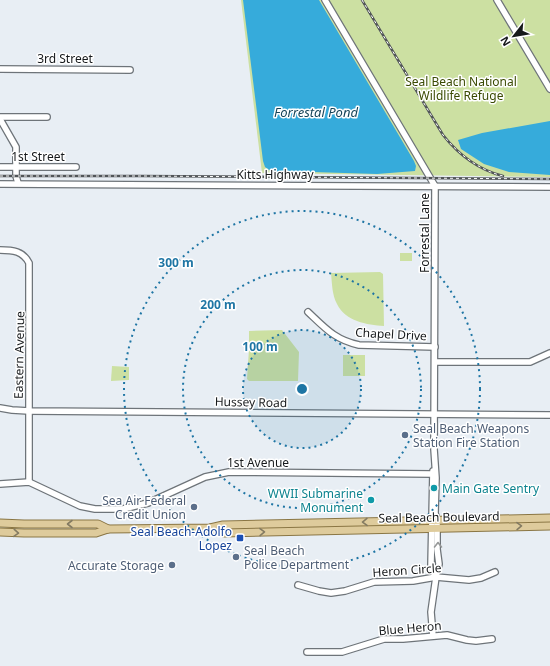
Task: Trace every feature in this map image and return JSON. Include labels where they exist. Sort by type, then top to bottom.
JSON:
[{"type":"main road","name":"Seal Beach Boulevard","points":[[0,532],[28,534],[96,533],[108,529],[210,528],[223,525],[550,518]]},
{"type":"main road","name":"Seal Beach Boulevard","points":[[0,523],[98,524],[108,529]]},
{"type":"main road","name":"Seal Beach Boulevard","points":[[210,528],[224,533],[550,526]]},
{"type":"street","name":"Forrestal Lane","points":[[325,0],[435,186],[436,485],[434,520]]},
{"type":"street","points":[[497,0],[550,89]]},
{"type":"street","name":"3rd Street","points":[[0,69],[130,70]]},
{"type":"street","points":[[18,184],[16,176],[16,147],[0,118],[47,117]]},
{"type":"street","name":"1st Street","points":[[0,167],[76,167]]},
{"type":"street","name":"Kitts Highway","points":[[0,184],[550,187]]},
{"type":"street","name":"Eastern Avenue","points":[[0,250],[15,251],[22,254],[29,263],[29,482]]},
{"type":"street","name":"Chapel Drive","points":[[308,312],[329,332],[347,343],[359,345],[435,347]]},
{"type":"street","points":[[435,362],[530,362],[550,353]]},
{"type":"street","name":"Hussey Road","points":[[0,408],[29,411],[550,415]]},
{"type":"street","name":"Forrestal Lane","points":[[434,520],[432,474],[433,453],[435,451]]},
{"type":"street","name":"1st Avenue","points":[[0,484],[29,482],[80,506],[107,510],[123,509],[141,505],[205,477],[229,472],[432,474]]},
{"type":"street","points":[[433,636],[431,612],[439,564],[434,520]]},
{"type":"street","points":[[435,528],[431,565],[436,577]]},
{"type":"street","name":"Heron Circle","points":[[298,585],[331,593],[345,592],[374,582],[413,581],[436,577],[469,580],[481,578],[495,572]]},
{"type":"street","name":"Blue Heron","points":[[307,652],[342,652],[353,650],[384,639],[403,639],[447,635],[476,641],[492,639]]},
{"type":"green space","name":"Seal Beach National Wildlife Refuge","points":[[241,0],[550,0],[550,177],[262,173]]},
{"type":"green space","points":[[400,253],[412,253],[412,261],[400,261]]},
{"type":"green space","points":[[380,272],[383,274],[384,326],[371,325],[357,321],[345,314],[335,300],[332,289],[331,273]]},
{"type":"green space","points":[[282,330],[299,352],[298,381],[249,381],[247,379],[249,331]]},
{"type":"green space","points":[[343,355],[365,355],[365,376],[343,376]]},
{"type":"green space","points":[[112,366],[129,367],[129,380],[111,381]]},
{"type":"water","name":"Forrestal Pond","points":[[243,0],[319,0],[414,161],[416,166],[415,171],[377,174],[272,172],[265,167]]},
{"type":"water","points":[[550,121],[550,175],[509,172],[484,164],[461,149],[458,140],[482,133]]},
{"type":"railway","points":[[362,0],[443,135],[462,155],[486,170],[503,176]]},
{"type":"railway","points":[[0,176],[550,179]]},
{"type":"place","name":"Seal Beach Weapons Station Fire Station","points":[[405,435]]},
{"type":"place","name":"Main Gate Sentry","points":[[434,488]]},
{"type":"place","name":"WWII Submarine Monument","points":[[371,500]]},
{"type":"place","name":"Sea Air Federal Credit Union","points":[[194,507]]},
{"type":"place","name":"Seal Beach-Adolfo Lopez","points":[[240,538]]},
{"type":"place","name":"Seal Beach Police Department","points":[[236,557]]},
{"type":"place","name":"Accurate Storage","points":[[172,565]]}]
